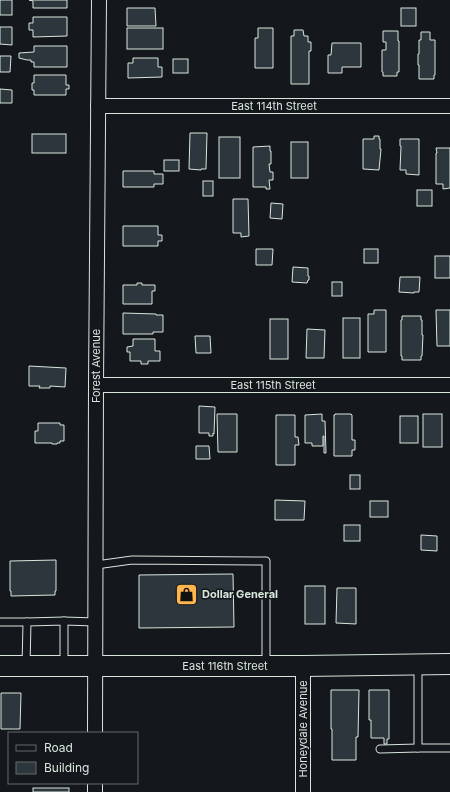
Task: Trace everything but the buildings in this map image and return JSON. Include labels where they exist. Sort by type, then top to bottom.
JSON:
[{"type":"main road","name":"East 116th Street","points":[[0,666],[303,666],[450,664]]},
{"type":"street","name":"Forest Avenue","points":[[95,732],[99,0]]},
{"type":"street","name":"East 114th Street","points":[[98,106],[450,106]]},
{"type":"street","name":"East 115th Street","points":[[96,385],[450,385]]},
{"type":"street","name":"Honeydale Avenue","points":[[303,666],[303,792]]},
{"type":"lane","points":[[96,566],[132,560],[266,561],[266,666]]},
{"type":"lane","points":[[64,621],[64,666]]},
{"type":"lane","points":[[0,622],[96,622]]},
{"type":"lane","points":[[26,666],[27,622]]},
{"type":"lane","points":[[418,665],[418,748]]},
{"type":"lane","points":[[380,749],[450,748]]},
{"type":"place","name":"Dollar General","points":[[186,594]]}]
